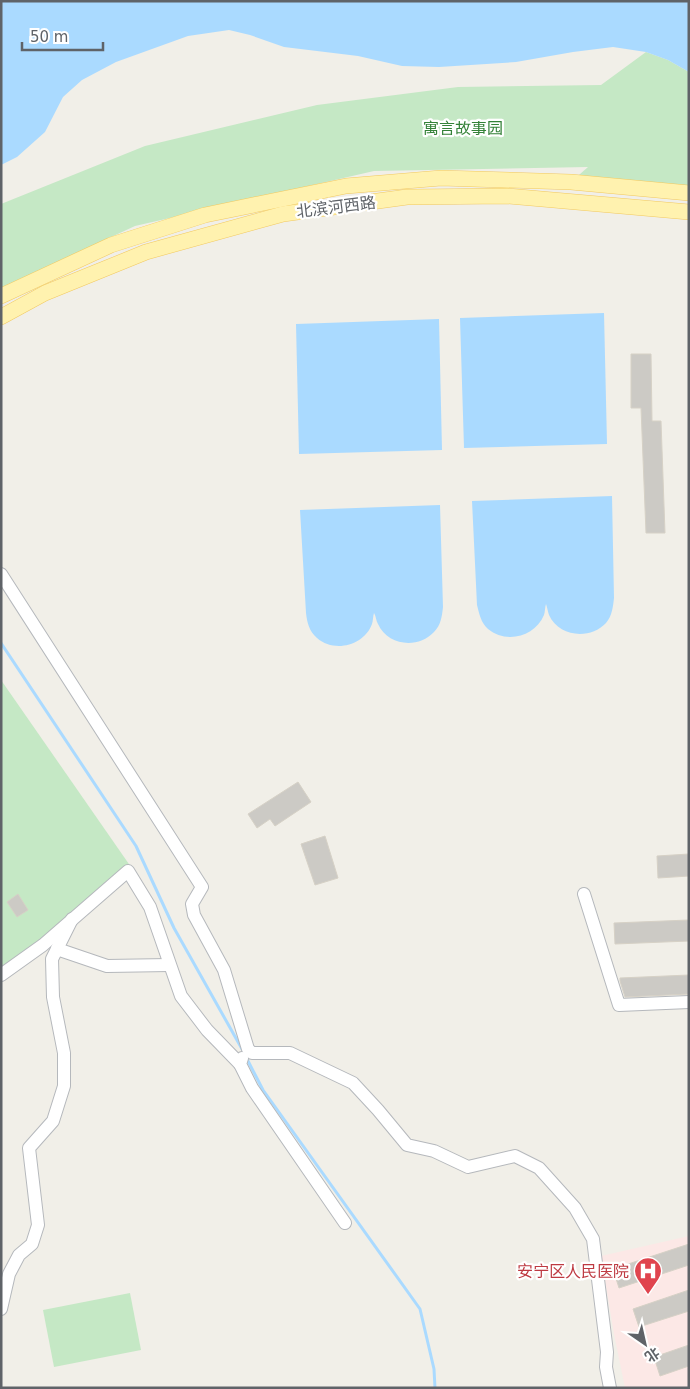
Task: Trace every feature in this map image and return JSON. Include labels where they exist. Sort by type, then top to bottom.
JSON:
[{"type":"main road","name":"北滨河西路","points":[[1,296],[112,245],[205,215],[346,186],[441,178],[572,182],[689,193]]},
{"type":"main road","name":"北滨河西路","points":[[1,317],[45,293],[146,252],[283,214],[407,197],[507,196],[689,212]]},
{"type":"street","points":[[1,574],[202,887],[192,904],[194,915],[224,970],[248,1049],[245,1058],[252,1088],[345,1223]]},
{"type":"street","points":[[1,975],[43,945],[128,871],[150,907],[181,996],[207,1030],[245,1058],[290,1053],[353,1083],[407,1145],[434,1151],[468,1167],[515,1156],[539,1168],[575,1208],[593,1238],[607,1352],[606,1367],[610,1388]]},
{"type":"street","points":[[584,894],[619,1005],[689,1002]]},
{"type":"street","points":[[1,1309],[9,1274],[19,1255],[32,1244],[38,1225],[29,1148],[54,1121],[64,1086],[64,1053],[53,988],[52,959],[72,919]]},
{"type":"street","points":[[57,949],[107,966],[169,965]]},
{"type":"shaded area","name":"安宁区人民医院","points":[[689,1236],[689,1388],[625,1388],[601,1256]]},
{"type":"green space","name":"寓言故事园","points":[[646,52],[668,60],[689,72],[689,193],[571,182],[588,167],[374,171],[135,226],[1,288],[1,204],[145,146],[317,105],[458,87],[601,85]]},
{"type":"green space","points":[[1,680],[131,867],[1,973]]},
{"type":"green space","points":[[130,1293],[141,1350],[54,1367],[43,1310]]},
{"type":"water","points":[[1,1],[689,1],[689,72],[668,60],[646,52],[613,47],[516,62],[439,67],[402,66],[358,56],[284,47],[229,30],[188,36],[116,62],[82,80],[63,97],[45,132],[17,157],[1,165]]},
{"type":"water","points":[[604,313],[607,444],[464,448],[460,318]]},
{"type":"water","points":[[439,319],[442,450],[299,454],[296,324]]},
{"type":"water","points":[[612,496],[614,598],[613,608],[606,623],[592,632],[584,634],[567,632],[554,622],[549,615],[546,604],[540,623],[527,633],[511,637],[495,634],[488,629],[482,621],[477,605],[472,501]]},
{"type":"water","points":[[440,505],[443,607],[440,623],[434,632],[420,641],[412,643],[396,641],[383,631],[377,623],[374,613],[368,632],[356,642],[340,646],[324,643],[317,638],[310,629],[306,616],[300,510]]},
{"type":"building","points":[[631,354],[651,354],[652,421],[661,421],[665,533],[646,533],[641,408],[631,408]]},
{"type":"building","points":[[298,782],[311,802],[275,826],[270,819],[257,828],[248,814]]},
{"type":"building","points":[[325,836],[338,878],[315,885],[301,844]]},
{"type":"building","points":[[689,854],[689,876],[658,878],[657,856]]},
{"type":"building","points":[[18,894],[28,910],[17,917],[7,902]]},
{"type":"building","points":[[689,920],[689,941],[615,944],[614,923]]},
{"type":"building","points":[[689,975],[689,994],[625,997],[620,981],[620,978]]},
{"type":"building","points":[[689,1244],[689,1265],[619,1288],[613,1269]]},
{"type":"building","points":[[689,1290],[689,1311],[639,1327],[633,1309]]},
{"type":"building","points":[[689,1345],[689,1366],[660,1376],[654,1357]]},
{"type":"waterway","points":[[1,643],[136,846],[174,928],[242,1049]]},
{"type":"waterway","points":[[246,1057],[263,1090],[420,1309],[434,1369],[435,1388]]},
{"type":"place","name":"安宁区人民医院","points":[[648,1295]]}]
